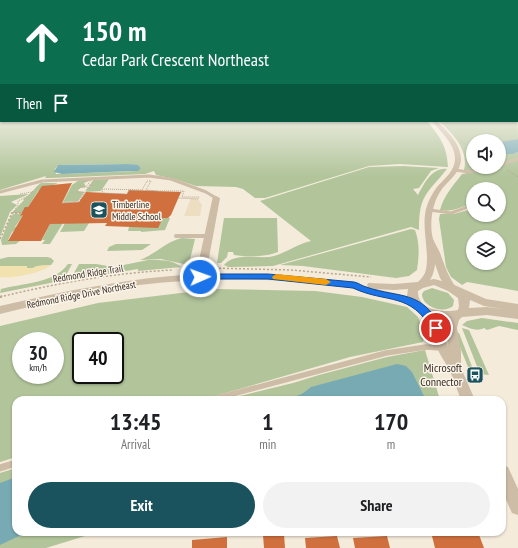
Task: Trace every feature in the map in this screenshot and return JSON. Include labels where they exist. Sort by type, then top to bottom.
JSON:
[{"type":"street","points":[[438,126],[456,148],[458,159],[455,170],[436,193],[430,210],[428,229],[430,243],[428,251],[430,271],[426,280],[411,291],[412,298],[431,318],[443,348],[456,368],[466,396]]},
{"type":"street","points":[[200,277],[216,198]]},
{"type":"street","points":[[430,243],[436,251],[440,272],[465,300],[466,305],[451,322],[450,330],[456,349],[456,368]]},
{"type":"street","name":"Redmond Ridge Drive Northeast","points":[[0,310],[106,287],[161,280],[200,277],[268,276],[354,285],[364,284],[394,287],[434,282],[454,288],[484,302],[518,308]]},
{"type":"street","name":"Redmond Ridge Drive Northeast","points":[[354,285],[364,290],[402,297],[419,307],[442,316],[487,311],[518,315]]},
{"type":"street","points":[[506,482],[518,507]]},
{"type":"lane","points":[[506,163],[518,159]]},
{"type":"lane","points":[[455,170],[466,172]]},
{"type":"lane","points":[[0,192],[33,182],[46,180],[153,176],[171,179],[206,192],[216,198]]},
{"type":"lane","points":[[430,210],[451,213],[464,208]]},
{"type":"lane","points":[[176,236],[208,236]]},
{"type":"lane","points":[[225,396],[386,353],[426,347],[443,348]]},
{"type":"lane","points":[[0,468],[12,464]]},
{"type":"path","points":[[506,141],[518,139]]},
{"type":"path","points":[[461,141],[466,144]]},
{"type":"path","points":[[506,154],[511,154]]},
{"type":"path","points":[[506,169],[518,177]]},
{"type":"path","points":[[91,180],[94,180],[89,186],[93,186],[88,188],[79,202],[62,203],[78,201],[84,192],[77,192],[80,188],[86,187],[91,180]]},
{"type":"path","points":[[158,191],[146,190],[151,181],[147,181],[142,190],[103,189],[101,191],[102,193],[127,194],[129,190],[158,191],[182,191]]},
{"type":"path","points":[[0,239],[5,230],[5,225],[18,205],[18,201],[28,196],[35,188]]},
{"type":"path","points":[[182,191],[184,191],[182,197],[199,197],[198,199],[178,198],[182,191]]},
{"type":"path","points":[[11,214],[22,213]]},
{"type":"path","points":[[225,268],[297,269],[338,272],[374,278]]},
{"type":"path","name":"Redmond Ridge Trail","points":[[0,297],[59,284],[155,271],[178,270]]},
{"type":"green space","points":[[0,126],[431,126],[442,142],[446,153],[448,167],[400,164],[369,166],[265,198],[255,198],[243,189],[236,187],[196,186],[156,175],[154,171],[145,174],[45,178],[46,176],[0,190]],"holes":[[[128,164],[141,167],[135,171],[56,174],[55,169],[58,165]]]},
{"type":"green space","points":[[444,126],[518,126],[518,139],[506,141],[506,134],[466,134],[466,170],[464,170],[465,163],[462,149]]},
{"type":"green space","points":[[518,152],[518,291],[467,282],[462,285],[451,277],[446,267],[439,219],[440,214],[454,214],[466,211],[466,222],[506,222],[506,182],[466,182],[466,207],[465,206],[444,211],[440,210],[449,191],[462,174],[506,174],[506,154]]},
{"type":"green space","points":[[403,166],[439,168],[431,171],[419,188],[413,189],[418,195],[426,181],[433,173],[442,169],[447,169],[429,190],[422,202],[419,218],[419,230],[411,227],[273,266],[228,267],[224,265],[228,261],[239,257],[274,256],[300,244],[311,241],[260,201],[369,167]]},
{"type":"green space","points":[[109,179],[101,191],[86,192],[88,187],[93,186],[89,186],[94,180]]},
{"type":"green space","points":[[79,180],[91,180],[84,183],[86,187],[80,188],[77,191],[84,192],[78,201],[63,202],[72,185]]},
{"type":"green space","points":[[41,183],[58,183],[38,191],[28,207],[22,213],[12,213],[24,200],[23,199]]},
{"type":"green space","points":[[29,194],[11,202],[17,205],[10,212],[0,237],[0,196]]},
{"type":"green space","points":[[14,214],[23,215],[15,227],[17,228],[12,232],[8,240],[21,240],[16,244],[2,245],[1,240],[10,218]]},
{"type":"green space","points":[[68,215],[50,244],[42,244],[45,240],[42,240],[54,216]]},
{"type":"green space","points":[[163,218],[170,218],[165,230],[141,232],[128,231],[129,227]]},
{"type":"green space","points":[[224,218],[277,218],[278,252],[262,256],[250,256],[234,255],[233,252],[228,252],[227,257],[221,263],[217,263]]},
{"type":"green space","points":[[65,223],[89,223],[84,231],[60,232]]},
{"type":"green space","points":[[411,229],[415,230],[417,235],[419,255],[417,270],[409,276],[396,278],[303,266],[280,265]]},
{"type":"green space","points":[[182,238],[195,239],[189,264],[161,259],[140,260],[171,242]]},
{"type":"green space","points":[[116,244],[151,244],[142,250],[107,251],[109,247]]},
{"type":"green space","points":[[8,257],[47,257],[54,261],[51,265],[37,266],[31,269],[27,268],[27,266],[0,266],[0,259]]},
{"type":"green space","points":[[148,260],[170,261],[181,267],[138,271],[138,269],[70,280],[79,264],[96,264],[114,267]]},
{"type":"green space","points":[[68,264],[72,264],[65,277],[58,277],[55,282],[0,293],[1,289],[37,282],[55,276]]},
{"type":"green space","points":[[432,288],[448,293],[454,300],[453,306],[439,309],[429,306],[423,299],[422,294],[424,291]]},
{"type":"green space","points":[[214,289],[315,291],[362,297],[407,307],[418,317],[425,335],[423,342],[350,357],[215,396],[12,396],[12,458],[0,462],[0,326],[98,303]]},
{"type":"green space","points":[[482,318],[518,323],[518,330],[499,326],[487,330],[484,328],[476,330],[462,325],[467,321]]},
{"type":"green space","points":[[462,328],[469,330],[489,375],[480,374]]},
{"type":"green space","points":[[454,332],[459,333],[476,377],[472,377]]},
{"type":"green space","points":[[425,350],[439,396],[240,396],[293,383],[387,357]]},
{"type":"green space","points":[[12,469],[12,536],[85,536],[46,548],[0,548],[0,473]]},
{"type":"sand","points":[[51,265],[41,271],[27,275],[0,277],[0,266],[27,266],[27,268],[33,268],[37,266]]},
{"type":"shaded area","points":[[191,198],[198,199],[202,205],[200,216],[184,216]]},
{"type":"water","points":[[518,139],[518,152],[506,154],[506,141]]},
{"type":"water","points":[[58,165],[138,165],[141,168],[138,171],[62,174],[54,172]]},
{"type":"water","points":[[397,364],[406,366],[412,372],[424,396],[296,396],[311,387]]},
{"type":"water","points":[[12,478],[12,536],[19,536],[0,545],[0,483]]},
{"type":"building","name":"Timberline Middle School","points":[[72,183],[62,203],[79,202],[86,192],[127,194],[129,190],[181,192],[171,215],[168,218],[163,218],[158,228],[105,226],[107,223],[50,224],[41,241],[8,241],[23,215],[20,216],[25,207],[28,207],[42,186]]},
{"type":"building","points":[[263,536],[284,536],[285,548],[264,548]]},
{"type":"building","points":[[337,536],[340,548],[306,548],[305,538]]},
{"type":"building","points":[[387,536],[390,548],[355,548],[353,538]]},
{"type":"building","points":[[432,536],[480,536],[484,548],[435,548]]},
{"type":"building","points":[[227,537],[227,548],[192,548],[192,540]]},
{"type":"slow traffic","points":[[276,277],[326,282]]},
{"type":"place","name":"Timberline Middle School","points":[[99,210]]},
{"type":"place","name":"Microsoft Connector","points":[[475,375]]},
{"type":"route","points":[[200,277],[268,276],[354,285],[364,290],[394,295],[416,304],[431,318],[436,328]]}]
